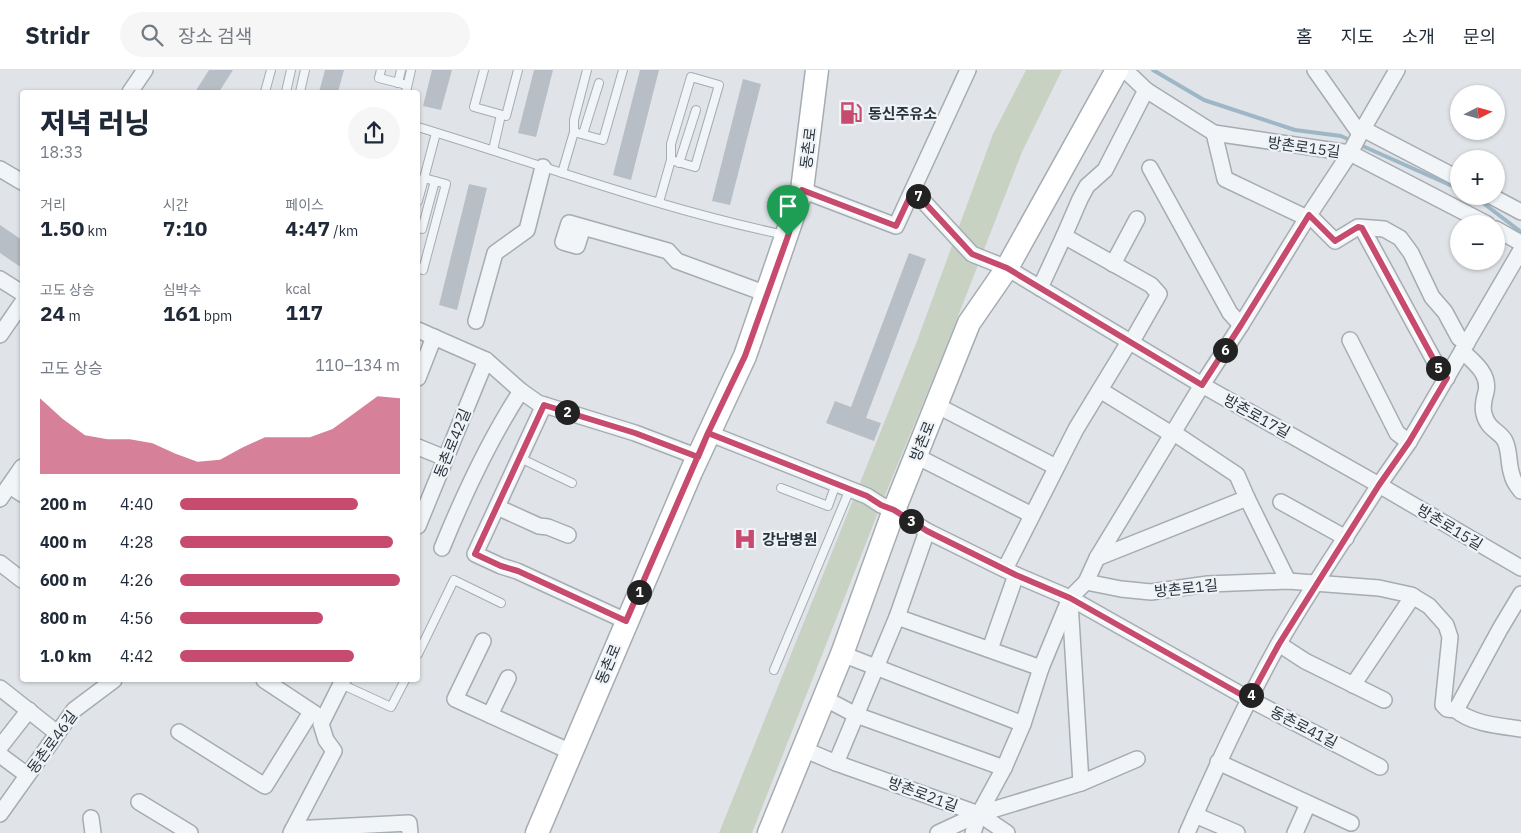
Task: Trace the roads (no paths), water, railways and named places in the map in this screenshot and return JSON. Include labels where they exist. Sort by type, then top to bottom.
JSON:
[{"type":"street","points":[[131,90],[145,70]]},
{"type":"street","name":"동촌로","points":[[537,833],[626,621],[708,433],[745,356],[788,236],[802,190],[817,70]]},
{"type":"street","points":[[802,190],[896,226],[968,70]]},
{"type":"street","name":"방촌로","points":[[769,833],[842,654],[894,510],[969,323],[1007,268],[1117,70]]},
{"type":"street","name":"방촌로15길","points":[[1125,70],[1146,90],[1214,133],[1350,153],[1470,215]]},
{"type":"street","points":[[1315,70],[1361,133],[1450,175]]},
{"type":"street","points":[[973,833],[979,814],[1004,768],[1023,724],[1041,668],[1070,598],[1086,582],[1097,558],[1202,385],[1350,153],[1398,70]]},
{"type":"street","points":[[1040,288],[1087,186],[1105,170],[1146,90]]},
{"type":"street","points":[[1214,133],[1225,179],[1308,217],[1335,241],[1358,227],[1384,229],[1400,238],[1411,253],[1432,297],[1445,312],[1464,347],[1487,379],[1483,412],[1486,422],[1504,438],[1512,474],[1521,491]]},
{"type":"street","points":[[476,321],[496,253],[527,230],[543,167]]},
{"type":"street","points":[[0,168],[20,181]]},
{"type":"street","points":[[1150,168],[1230,313],[1241,325]]},
{"type":"street","name":"방촌로17길","points":[[913,190],[972,254],[1007,268],[1202,385],[1379,485]]},
{"type":"street","points":[[1504,205],[1518,215],[1505,223]]},
{"type":"street","points":[[1113,264],[1138,219]]},
{"type":"street","points":[[583,227],[668,251],[677,261],[767,294]]},
{"type":"street","points":[[1362,228],[1441,373],[1447,378]]},
{"type":"street","points":[[1505,233],[1521,243]]},
{"type":"street","points":[[990,649],[1011,572],[1032,515],[1076,429],[1159,294],[1151,285],[1064,236]]},
{"type":"street","points":[[1187,833],[1218,762],[1279,644],[1379,485],[1409,442],[1521,250]]},
{"type":"street","points":[[0,279],[20,292]]},
{"type":"street","points":[[0,335],[20,306]]},
{"type":"street","points":[[420,331],[486,360],[520,391],[538,403],[635,433],[698,457]]},
{"type":"street","points":[[420,373],[434,337]]},
{"type":"street","points":[[1350,340],[1397,433],[1409,442]]},
{"type":"street","name":"동촌로42길","points":[[420,521],[486,360]]},
{"type":"street","points":[[1100,390],[1173,434],[1237,476],[1288,581]]},
{"type":"street","points":[[442,548],[479,466],[520,391]]},
{"type":"street","points":[[544,405],[475,554],[501,566],[518,571],[626,621]]},
{"type":"street","points":[[936,405],[1056,467]]},
{"type":"street","name":"동촌로41길","points":[[708,433],[867,496],[881,505],[894,510],[927,531],[1070,598],[1249,699],[1380,767]]},
{"type":"street","points":[[420,449],[445,458]]},
{"type":"street","points":[[916,456],[1032,515]]},
{"type":"street","points":[[0,499],[20,470]]},
{"type":"street","name":"방촌로15길","points":[[1379,485],[1521,568]]},
{"type":"street","points":[[10,486],[20,493]]},
{"type":"street","points":[[1097,558],[1247,498]]},
{"type":"street","points":[[1281,502],[1346,538]]},
{"type":"street","points":[[497,507],[539,526],[548,527],[568,535]]},
{"type":"street","points":[[836,763],[897,617],[927,531]]},
{"type":"street","points":[[0,563],[20,578]]},
{"type":"street","name":"방촌로1길","points":[[1086,582],[1121,590],[1152,592],[1208,584],[1288,581],[1317,583]]},
{"type":"street","points":[[1317,583],[1379,588],[1413,596],[1429,606],[1446,625],[1450,637],[1443,705],[1447,709],[1456,710],[1464,716],[1498,726],[1521,729]]},
{"type":"street","points":[[1456,710],[1521,594]]},
{"type":"street","points":[[1353,685],[1413,596]]},
{"type":"street","points":[[1070,598],[1081,783]]},
{"type":"street","points":[[897,617],[1041,668]]},
{"type":"street","points":[[483,640],[455,699],[571,752]]},
{"type":"street","points":[[1279,644],[1305,661],[1384,700]]},
{"type":"street","points":[[842,654],[1023,724]]},
{"type":"street","points":[[490,715],[508,678]]},
{"type":"street","name":"동촌로46길","points":[[0,814],[74,710],[111,682]]},
{"type":"street","points":[[267,682],[317,715],[326,740],[334,751],[292,831]]},
{"type":"street","points":[[179,732],[266,786],[342,682]]},
{"type":"street","points":[[0,688],[57,733]]},
{"type":"street","points":[[824,698],[856,715],[1004,768]]},
{"type":"street","points":[[0,746],[29,710]]},
{"type":"street","name":"방촌로21길","points":[[803,749],[836,763],[979,814],[1007,833]]},
{"type":"street","points":[[0,755],[27,775]]},
{"type":"street","points":[[938,833],[979,814],[1081,783],[1137,759]]},
{"type":"street","points":[[1218,762],[1351,823]]},
{"type":"street","points":[[139,802],[190,833]]},
{"type":"street","points":[[1295,833],[1308,804]]},
{"type":"street","points":[[1195,815],[1237,833]]},
{"type":"street","points":[[292,831],[409,823],[410,833]]},
{"type":"lane","points":[[266,90],[271,70]]},
{"type":"lane","points":[[286,90],[291,70]]},
{"type":"lane","points":[[300,90],[305,70]]},
{"type":"lane","points":[[381,70],[379,78],[398,83],[407,89],[411,70]]},
{"type":"lane","points":[[398,83],[401,70]]},
{"type":"lane","points":[[484,70],[474,107],[506,116],[518,70]]},
{"type":"lane","points":[[562,173],[574,132],[574,120],[587,70]]},
{"type":"lane","points":[[574,132],[604,140],[623,70]]},
{"type":"lane","points":[[659,202],[671,160],[671,144],[690,76],[719,85],[695,167],[671,160]]},
{"type":"lane","points":[[583,134],[599,83]]},
{"type":"lane","points":[[679,163],[696,110]]},
{"type":"lane","points":[[493,150],[501,115]]},
{"type":"lane","points":[[420,128],[562,173],[740,226],[788,236]]},
{"type":"lane","points":[[420,193],[436,133]]},
{"type":"lane","points":[[420,269],[423,270],[446,184],[424,178]]},
{"type":"lane","points":[[422,229],[435,181]]},
{"type":"lane","points":[[520,458],[572,483]]},
{"type":"lane","points":[[781,488],[828,506],[843,487]]},
{"type":"lane","points":[[774,670],[843,487]]},
{"type":"lane","points":[[420,650],[454,580],[501,603]]},
{"type":"lane","points":[[342,682],[391,707],[404,682]]},
{"type":"waterway","points":[[1153,70],[1204,100],[1295,130],[1341,136],[1352,141]]},
{"type":"waterway","points":[[1358,144],[1450,185]]},
{"type":"waterway","points":[[1486,205],[1521,232]]},
{"type":"place","name":"동신주유소","points":[[851,113]]},
{"type":"place","name":"강남병원","points":[[745,539]]}]
